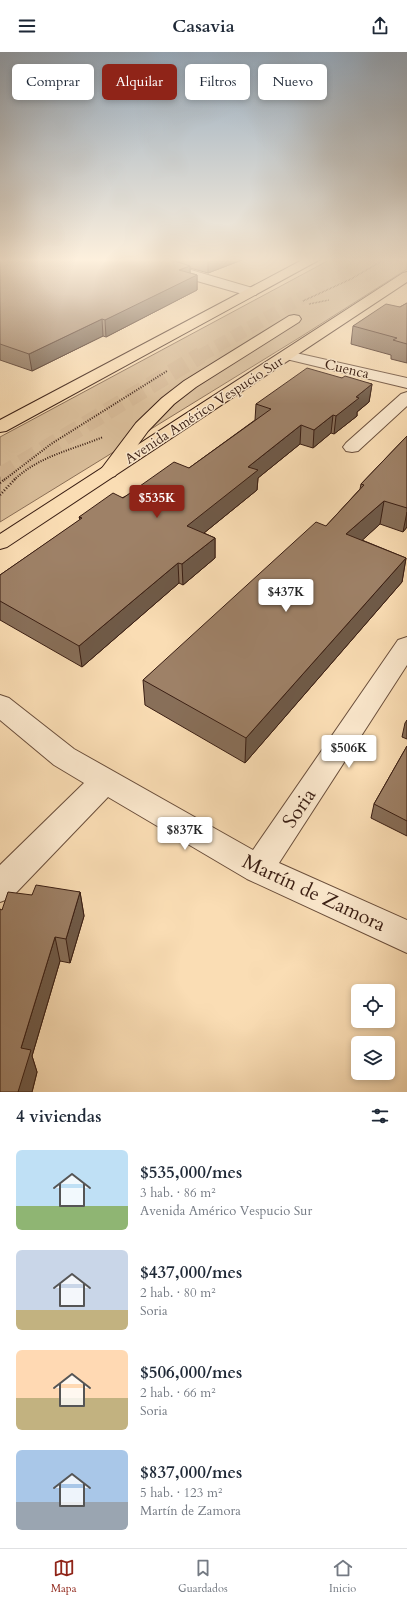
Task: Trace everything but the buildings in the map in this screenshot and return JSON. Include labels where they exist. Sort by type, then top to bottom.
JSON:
[{"type":"main road","points":[[0,427],[224,307]]},
{"type":"main road","name":"Avenida Américo Vespucio Sur","points":[[0,543],[361,307]]},
{"type":"main road","points":[[108,472],[142,427],[168,401],[190,384],[294,319]]},
{"type":"street","name":"Cuenca","points":[[287,355],[407,383]]},
{"type":"street","points":[[352,448],[407,397]]},
{"type":"street","name":"Soria","points":[[258,869],[407,646]]},
{"type":"street","name":"Martín de Zamora","points":[[0,705],[64,757],[258,869],[407,937]]},
{"type":"street","points":[[0,886],[105,781]]},
{"type":"shaded area","points":[[243,307],[348,307],[0,522],[0,437]]},
{"type":"tunnel","points":[[200,356],[287,307]]},
{"type":"tunnel","points":[[0,476],[201,355]]}]
